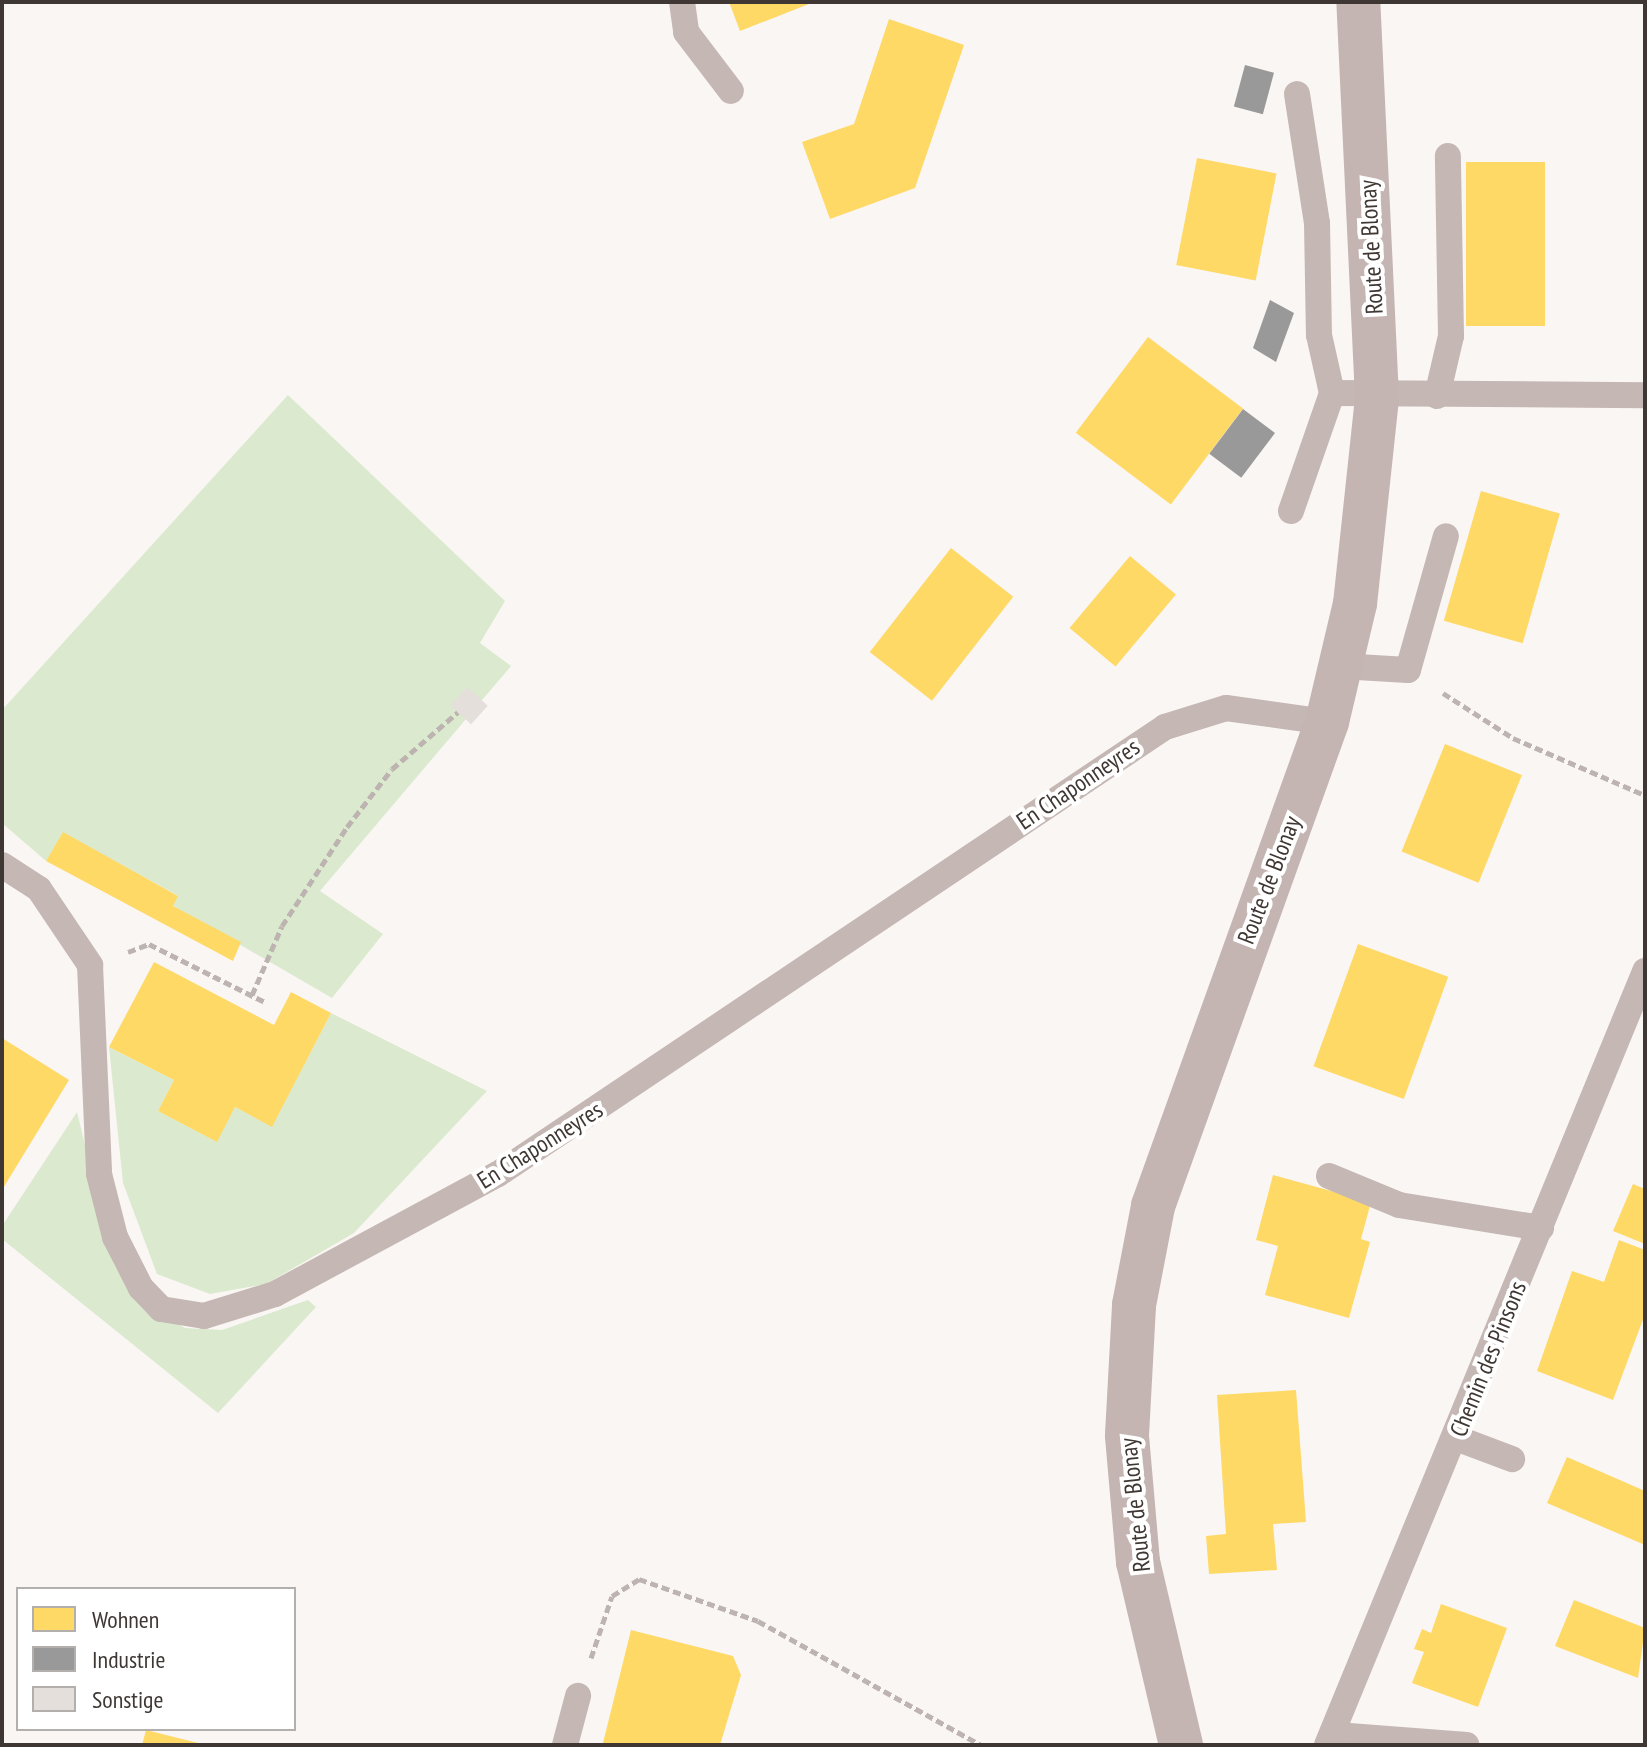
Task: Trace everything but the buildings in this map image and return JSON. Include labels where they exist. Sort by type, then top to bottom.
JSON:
[{"type":"street","name":"Route de Blonay","points":[[1181,1745],[1138,1562],[1127,1435],[1134,1305],[1153,1206],[1183,1115],[1327,722],[1366,528],[1377,398],[1358,2]]},
{"type":"lane","points":[[682,2],[686,32],[731,91]]},
{"type":"lane","points":[[1291,511],[1332,393],[1319,335],[1317,223],[1297,94]]},
{"type":"lane","points":[[1437,396],[1451,336],[1448,156]]},
{"type":"lane","points":[[1332,393],[1377,398],[1645,395]]},
{"type":"lane","points":[[1340,666],[1408,670],[1446,536]]},
{"type":"lane","name":"En Chaponneyres","points":[[90,965],[99,1174],[115,1237],[141,1288],[161,1309],[181,1315],[233,1310],[365,1251],[498,1174],[1165,727],[1226,708],[1327,722]]},
{"type":"lane","points":[[2,865],[39,889],[90,965]]},
{"type":"lane","name":"Chemin des Pinsons","points":[[1332,1740],[1645,971]]},
{"type":"lane","points":[[1329,1176],[1399,1205],[1541,1228]]},
{"type":"lane","points":[[1456,1438],[1512,1459]]},
{"type":"lane","points":[[565,1745],[578,1696]]},
{"type":"lane","points":[[1332,1740],[1467,1745]]},
{"type":"path","points":[[1408,670],[1513,738],[1645,795]]},
{"type":"path","points":[[252,995],[282,926],[347,827],[392,769],[458,712]]},
{"type":"path","points":[[90,965],[149,944],[267,1003]]},
{"type":"path","points":[[578,1696],[612,1596],[639,1579],[758,1621],[981,1745]]},
{"type":"green space","points":[[288,395],[505,601],[480,643],[511,666],[320,891],[383,934],[332,998],[173,906],[177,895],[63,833],[46,861],[2,823],[2,710]]},
{"type":"green space","points":[[331,1013],[487,1091],[354,1233],[266,1284],[210,1294],[157,1274],[123,1183],[109,1047],[174,1080],[158,1111],[216,1141],[235,1107],[272,1126]]},
{"type":"green space","points":[[77,1112],[114,1264],[135,1300],[185,1328],[222,1330],[308,1300],[316,1307],[218,1413],[2,1239],[2,1226]]}]
